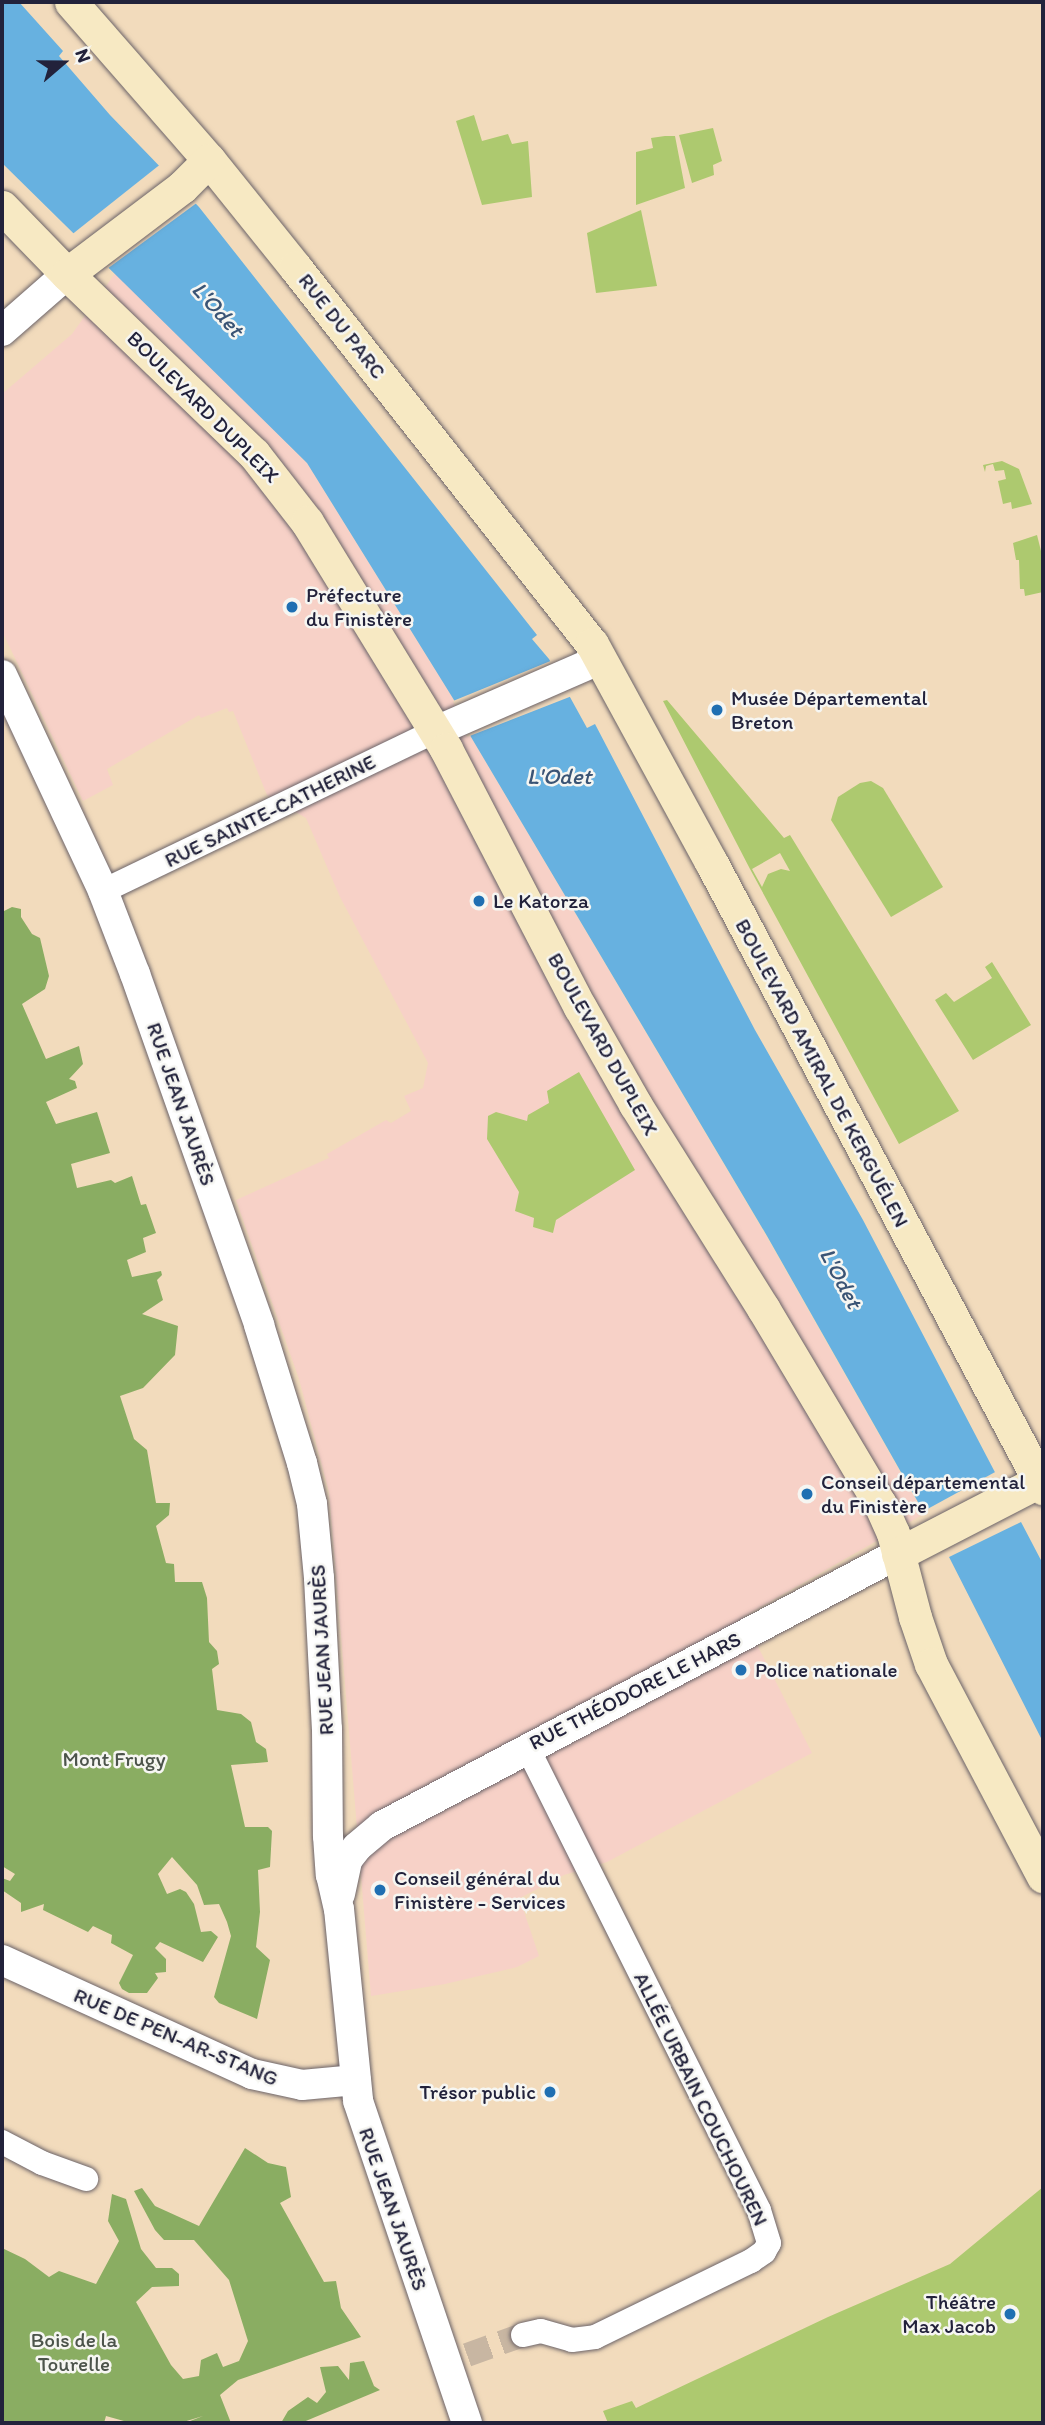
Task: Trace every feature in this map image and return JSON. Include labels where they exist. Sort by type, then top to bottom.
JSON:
[{"type":"main road","name":"RUE DU PARC","points":[[71,2],[209,160],[436,443],[578,624],[601,659]]},
{"type":"main road","points":[[67,274],[182,187],[209,160]]},
{"type":"main road","name":"BOULEVARD DUPLEIX","points":[[2,207],[67,274],[272,473],[448,726],[580,1007],[654,1136],[763,1308],[880,1504],[893,1533],[931,1664],[1043,1876]]},
{"type":"main road","name":"BOULEVARD AMIRAL DE KERGUÉLEN","points":[[601,659],[1042,1482]]},
{"type":"main road","points":[[898,1554],[1009,1496],[1042,1482]]},
{"type":"street","points":[[2,331],[67,274]]},
{"type":"street","points":[[448,726],[601,659]]},
{"type":"street","name":"RUE JEAN JAURÈS","points":[[2,675],[103,891],[259,1325],[302,1463],[312,1504],[319,1578],[330,1868],[339,1909],[356,2080],[368,2137],[456,2359],[467,2423]]},
{"type":"street","name":"RUE SAINTE-CATHERINE","points":[[103,891],[448,726]]},
{"type":"street","name":"RUE THÉODORE LE HARS","points":[[339,1909],[347,1860],[374,1832],[527,1748],[898,1554]]},
{"type":"street","name":"ALLÉE URBAIN COUCHOUREN","points":[[523,2335],[541,2331],[572,2340],[594,2337],[751,2261],[765,2252],[769,2243],[759,2210],[527,1748]]},
{"type":"street","points":[[328,1801],[349,1825],[374,1832]]},
{"type":"street","name":"RUE DE PEN-AR-STANG","points":[[2,1960],[252,2074],[302,2085],[356,2080]]},
{"type":"street","points":[[2,2142],[41,2163],[86,2179]]},
{"type":"shaded area","points":[[116,272],[307,463],[454,700],[471,737],[766,1236],[924,1514],[743,1617],[812,1753],[607,1862],[564,1875],[516,1900],[520,1900],[539,1956],[517,1967],[445,1984],[371,1996],[329,1492],[299,1379],[236,1200],[329,1158],[327,1154],[386,1120],[391,1123],[411,1111],[404,1096],[423,1088],[428,1063],[340,897],[306,818],[267,795],[233,711],[229,712],[227,708],[201,718],[199,715],[107,769],[113,785],[83,801],[2,631],[2,394],[72,334]]},
{"type":"green space","points":[[474,115],[482,141],[508,134],[512,144],[528,141],[532,197],[482,205],[456,121]]},
{"type":"green space","points":[[713,128],[722,161],[713,165],[714,175],[692,183],[679,135]]},
{"type":"green space","points":[[675,136],[685,188],[636,205],[636,152],[653,148],[651,138]]},
{"type":"green space","points":[[641,210],[657,286],[596,293],[587,233]]},
{"type":"green space","points":[[1002,461],[1019,469],[1032,504],[1012,509],[1011,502],[1003,504],[998,481],[1006,479],[1004,470],[995,471],[993,464],[986,466],[985,472],[983,465]]},
{"type":"green space","points":[[1037,535],[1043,559],[1043,592],[1025,596],[1024,589],[1020,589],[1019,560],[1016,560],[1013,543]]},
{"type":"green space","points":[[667,700],[784,838],[790,835],[959,1111],[899,1144],[750,869],[663,701]],"holes":[[[780,853],[790,871],[781,869],[768,874],[762,887],[752,869]]]},
{"type":"green space","points":[[871,781],[883,788],[943,887],[891,917],[831,820],[838,797],[860,783]]},
{"type":"green space","name":"Mont Frugy","points":[[12,907],[21,909],[21,917],[32,934],[40,938],[49,976],[45,989],[22,1004],[46,1059],[79,1046],[83,1064],[69,1079],[75,1081],[77,1088],[46,1102],[56,1124],[97,1112],[110,1153],[71,1164],[77,1188],[111,1180],[115,1183],[132,1176],[141,1205],[146,1204],[156,1233],[143,1238],[146,1252],[127,1260],[132,1277],[161,1271],[162,1275],[157,1280],[163,1300],[142,1314],[178,1326],[175,1355],[143,1388],[120,1396],[134,1439],[147,1450],[156,1503],[170,1503],[169,1515],[156,1526],[166,1563],[174,1564],[175,1582],[202,1582],[207,1598],[209,1642],[217,1651],[219,1664],[212,1669],[217,1710],[241,1714],[251,1722],[256,1742],[266,1749],[268,1762],[231,1765],[245,1827],[268,1827],[272,1831],[270,1867],[258,1870],[260,1912],[256,1947],[270,1960],[257,2019],[219,2003],[214,1997],[231,1936],[227,1922],[219,1904],[204,1905],[197,1885],[172,1857],[158,1874],[167,1894],[180,1889],[186,1892],[194,1904],[201,1932],[211,1931],[218,1937],[203,1962],[160,1942],[155,1948],[166,1959],[166,1972],[155,1973],[158,1978],[147,1993],[129,1993],[122,1989],[119,1983],[133,1955],[111,1943],[112,1935],[93,1926],[88,1932],[43,1910],[44,1904],[21,1912],[21,1903],[2,1890],[2,1878],[10,1881],[15,1874],[2,1866],[2,912]]},
{"type":"green space","points":[[992,962],[1031,1025],[973,1060],[935,1000],[946,993],[954,1002],[992,978],[985,967]]},
{"type":"green space","points":[[579,1072],[635,1170],[556,1220],[553,1233],[533,1227],[534,1218],[515,1211],[519,1192],[487,1139],[488,1116],[496,1112],[527,1121],[528,1115],[549,1103],[547,1091]]},
{"type":"green space","name":"Bois de la Tourelle","points":[[245,2148],[268,2163],[286,2167],[291,2197],[280,2203],[324,2282],[336,2281],[341,2308],[361,2337],[238,2380],[220,2395],[231,2423],[185,2423],[203,2416],[180,2423],[131,2423],[106,2416],[104,2423],[2,2423],[2,2248],[25,2259],[49,2277],[59,2271],[96,2284],[119,2241],[108,2221],[112,2194],[126,2199],[141,2249],[156,2268],[172,2268],[179,2274],[179,2286],[152,2287],[136,2302],[171,2365],[183,2379],[199,2376],[201,2360],[217,2353],[223,2367],[239,2361],[248,2341],[229,2280],[194,2240],[164,2240],[155,2230],[134,2191],[142,2188],[155,2206],[199,2226]]},
{"type":"green space","points":[[1043,2187],[1043,2423],[608,2423],[603,2411],[632,2401],[636,2408],[828,2317],[950,2264]]},
{"type":"green space","points":[[364,2361],[374,2386],[380,2390],[301,2423],[281,2423],[288,2411],[308,2397],[317,2403],[326,2392],[320,2367],[338,2366],[349,2380],[350,2363]]},
{"type":"water","name":"L'Odet","points":[[2,2],[19,2],[63,51],[59,56],[110,115],[199,207],[537,635],[532,639],[549,659],[587,728],[595,724],[755,1030],[863,1220],[1043,1564],[1043,1742],[948,1555],[767,1236],[471,737],[454,700],[307,463],[2,163]]},
{"type":"pier","points":[[162,163],[198,202],[107,269],[70,236]]},
{"type":"pier","points":[[553,660],[572,696],[467,737],[453,701]]},
{"type":"pier","points":[[997,1471],[1023,1521],[947,1558],[922,1512]]},
{"type":"tunnel","points":[[467,2355],[523,2335]]},
{"type":"place","name":"Préfecture du Finistère","points":[[292,607]]},
{"type":"place","name":"Musée Départemental Breton","points":[[717,710]]},
{"type":"place","name":"Le Katorza","points":[[479,901]]},
{"type":"place","name":"Conseil départemental du Finistère","points":[[807,1494]]},
{"type":"place","name":"Police nationale","points":[[741,1670]]},
{"type":"place","name":"Conseil général du Finistère - Services","points":[[380,1890]]},
{"type":"place","name":"Trésor public","points":[[550,2092]]},
{"type":"place","name":"Théâtre Max Jacob","points":[[1010,2314]]}]
